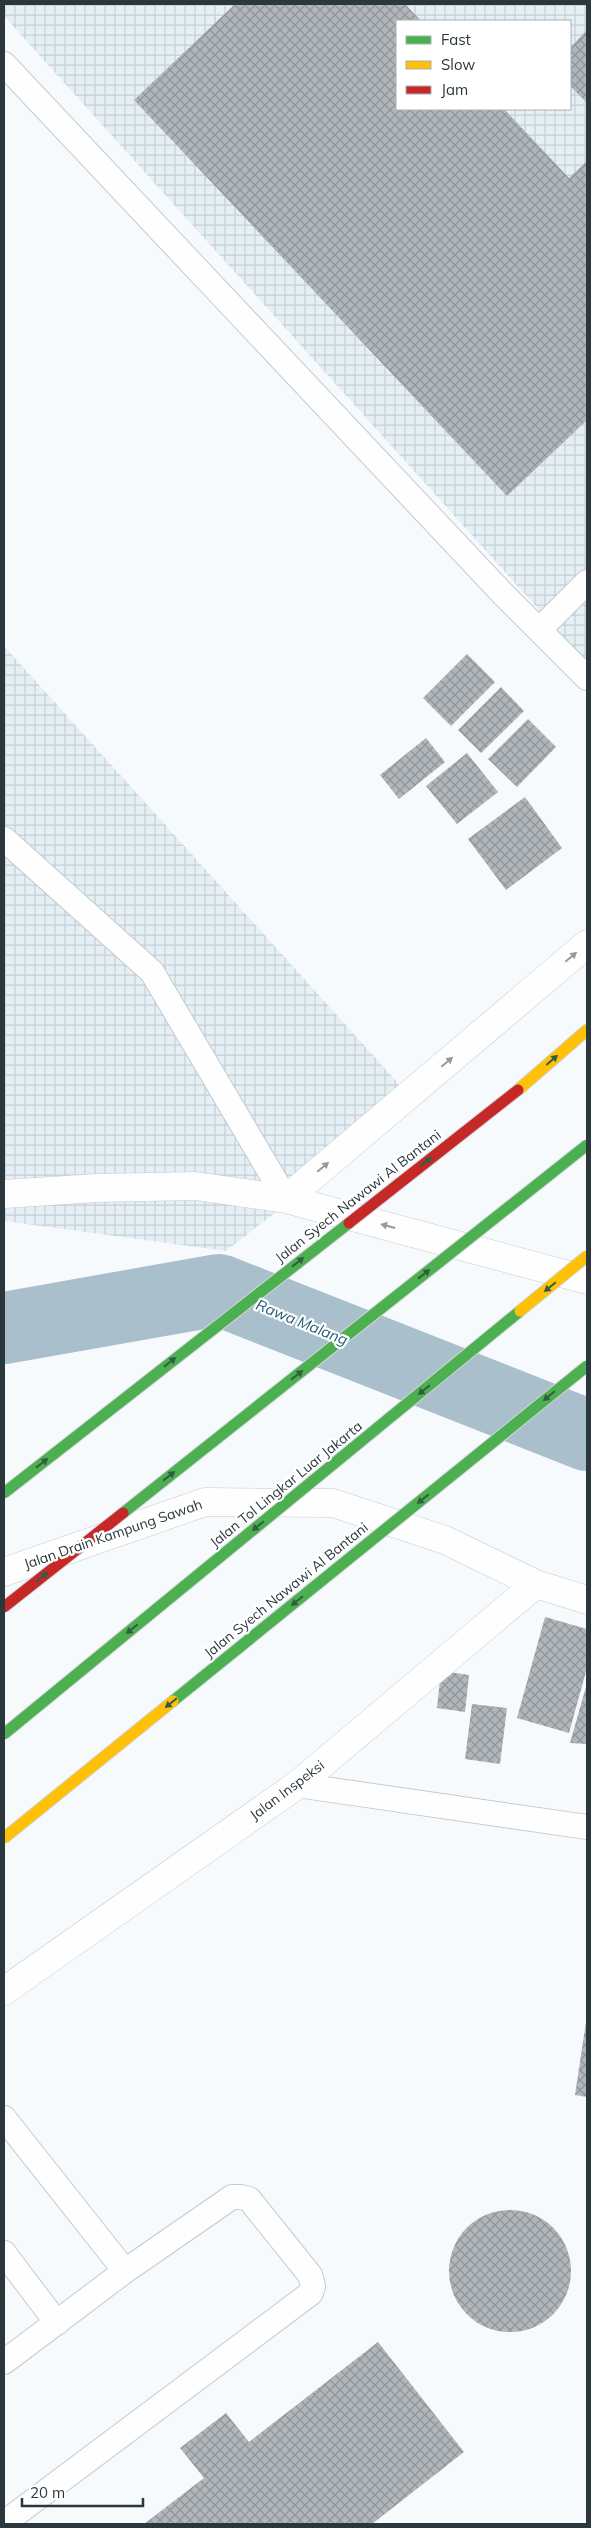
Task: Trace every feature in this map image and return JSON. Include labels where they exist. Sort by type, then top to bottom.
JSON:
[{"type":"highway","name":"Jalan Syech Nawawi Al Bantani","points":[[4,1493],[518,1090],[587,1030]]},
{"type":"highway","points":[[4,1607],[587,1145]]},
{"type":"highway","name":"Jalan Tol Lingkar Luar Jakarta","points":[[4,1734],[587,1256]]},
{"type":"highway","name":"Jalan Syech Nawawi Al Bantani","points":[[4,1838],[587,1366]]},
{"type":"street","points":[[286,1198],[587,944]]},
{"type":"street","points":[[4,1194],[97,1188],[195,1186],[286,1198],[587,1280]]},
{"type":"street","name":"Jalan Drain Kampung Sawah","points":[[4,1572],[205,1502],[332,1503],[445,1540],[536,1584]]},
{"type":"street","points":[[536,1584],[587,1600]]},
{"type":"street","name":"Jalan Inspeksi","points":[[4,1990],[297,1785],[536,1584]]},
{"type":"lane","points":[[4,64],[539,630],[587,678]]},
{"type":"lane","points":[[539,630],[587,582]]},
{"type":"lane","points":[[4,839],[152,972],[286,1198]]},
{"type":"lane","points":[[297,1785],[587,1827]]},
{"type":"lane","points":[[4,2118],[126,2271]]},
{"type":"lane","points":[[4,2362],[126,2271],[232,2197],[241,2196],[249,2199],[310,2275],[313,2286],[311,2293],[4,2523]]},
{"type":"lane","points":[[4,2253],[56,2323]]},
{"type":"shaded area","points":[[4,4],[587,4],[587,663],[4,16]]},
{"type":"shaded area","points":[[4,646],[416,1103],[226,1251],[4,1221]]},
{"type":"building","points":[[235,4],[405,4],[420,20],[396,20],[396,110],[505,110],[569,178],[587,161],[587,420],[507,496],[134,100]]},
{"type":"building","points":[[587,30],[587,103],[571,87],[571,47]]},
{"type":"building","points":[[467,654],[495,682],[451,726],[423,698]]},
{"type":"building","points":[[501,687],[524,711],[481,753],[458,730]]},
{"type":"building","points":[[528,719],[556,747],[517,787],[488,759]]},
{"type":"building","points":[[426,738],[445,762],[399,799],[380,775]]},
{"type":"building","points":[[467,753],[498,792],[457,824],[426,786]]},
{"type":"building","points":[[525,797],[562,848],[506,890],[468,839]]},
{"type":"building","points":[[545,1617],[587,1629],[587,1668],[569,1733],[517,1718]]},
{"type":"building","points":[[441,1671],[469,1675],[465,1712],[437,1708]]},
{"type":"building","points":[[587,1683],[587,1744],[570,1743]]},
{"type":"building","points":[[472,1704],[507,1708],[500,1764],[465,1759]]},
{"type":"building","points":[[587,2022],[587,2097],[575,2095]]},
{"type":"building","points":[[510,2210],[522,2211],[533,2215],[553,2228],[566,2248],[570,2259],[570,2283],[566,2294],[553,2314],[533,2327],[522,2331],[510,2332],[498,2331],[487,2327],[467,2314],[454,2294],[450,2283],[449,2271],[450,2259],[454,2248],[467,2228],[487,2215],[498,2211]]},
{"type":"building","points":[[378,2342],[464,2452],[372,2524],[144,2524],[204,2478],[180,2448],[226,2413],[249,2442]]},
{"type":"waterway","name":"Rawa Malang","points":[[4,1328],[219,1290],[587,1435]]},
{"type":"traffic: slow","points":[[518,1090],[587,1030]]},
{"type":"traffic: slow","points":[[520,1311],[587,1256]]},
{"type":"traffic: slow","points":[[4,1838],[173,1701]]},
{"type":"traffic: fast","points":[[123,1513],[587,1145]]},
{"type":"traffic: fast","points":[[4,1493],[349,1223]]},
{"type":"traffic: fast","points":[[4,1734],[520,1311]]},
{"type":"traffic: fast","points":[[173,1701],[587,1366]]},
{"type":"traffic: jam","points":[[349,1223],[518,1090]]},
{"type":"traffic: jam","points":[[4,1607],[123,1513]]}]
